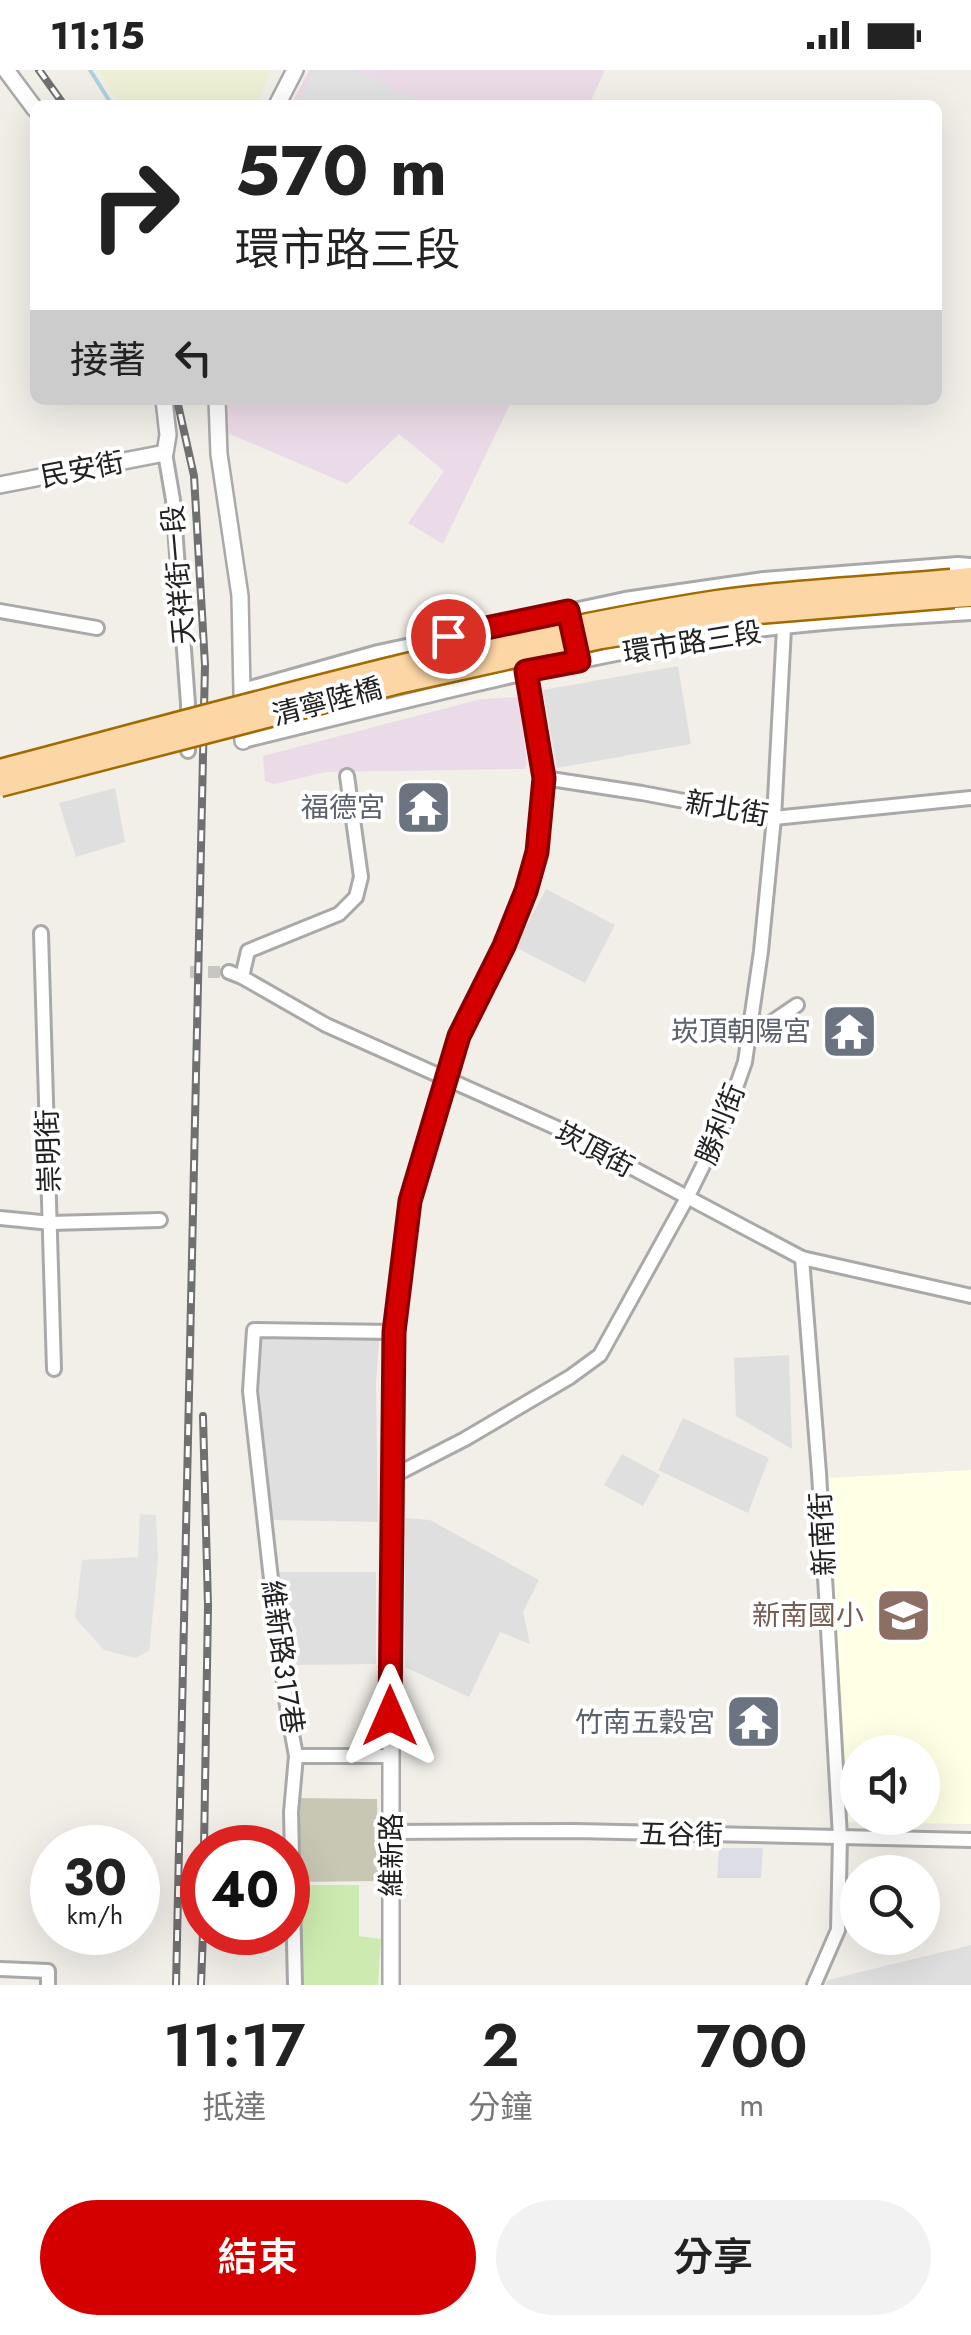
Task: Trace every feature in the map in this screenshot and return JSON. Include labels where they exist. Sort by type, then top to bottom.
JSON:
[{"type":"main road","name":"清寧陸橋","points":[[0,770],[458,651],[593,623],[720,601],[962,587]]},
{"type":"main road","name":"清寧陸橋","points":[[0,786],[398,683],[601,638],[962,587]]},
{"type":"street","points":[[6,70],[30,101]]},
{"type":"street","points":[[279,100],[296,70]]},
{"type":"street","name":"天祥街一段","points":[[165,405],[168,435],[165,453],[173,500],[188,704],[188,751]]},
{"type":"street","points":[[217,405],[219,454],[236,562],[243,740]]},
{"type":"street","name":"民安街","points":[[0,485],[165,453]]},
{"type":"street","name":"環市路三段","points":[[244,690],[378,652],[625,599],[764,578],[971,565]]},
{"type":"street","points":[[572,610],[583,660]]},
{"type":"street","points":[[0,611],[98,628]]},
{"type":"street","name":"環市路三段","points":[[243,740],[526,671],[702,638],[971,613]]},
{"type":"street","name":"勝利街","points":[[391,1476],[465,1439],[570,1377],[600,1354],[722,1127],[750,1036],[761,950],[774,818],[784,628]]},
{"type":"street","name":"維新路","points":[[391,1985],[389,1756],[394,1332],[410,1201],[445,1080],[459,1036],[504,946],[537,852],[544,778],[526,671]]},
{"type":"street","name":"崁頂街","points":[[347,776],[361,877],[356,897],[339,914],[248,951],[236,974],[326,1025],[556,1128],[802,1258],[971,1296]]},
{"type":"street","name":"新北街","points":[[544,778],[774,818],[971,798]]},
{"type":"street","name":"崇明街","points":[[41,933],[54,1369]]},
{"type":"street","points":[[750,1036],[797,1005]]},
{"type":"street","points":[[0,1218],[51,1223],[160,1220]]},
{"type":"street","name":"新南街","points":[[802,1258],[840,1837],[838,1930],[814,1985]]},
{"type":"street","name":"維新路317巷","points":[[295,1985],[291,1812],[296,1756],[250,1391],[254,1330],[394,1332]]},
{"type":"street","points":[[296,1756],[389,1756]]},
{"type":"street","name":"五谷街","points":[[391,1832],[971,1840]]},
{"type":"street","points":[[0,1970],[48,1978]]},
{"type":"shaded area","points":[[98,70],[271,70],[258,100],[117,100]]},
{"type":"shaded area","points":[[309,70],[605,70],[591,100],[294,100]]},
{"type":"shaded area","points":[[314,70],[353,70],[415,98],[414,100],[300,100]]},
{"type":"shaded area","points":[[227,405],[510,405],[443,544],[408,523],[444,471],[399,434],[347,484],[225,432]]},
{"type":"shaded area","points":[[678,666],[691,744],[557,768],[543,690]]},
{"type":"shaded area","points":[[518,697],[525,769],[326,772],[274,784],[265,781],[263,756],[481,699]]},
{"type":"shaded area","points":[[115,788],[125,842],[76,857],[59,803]]},
{"type":"shaded area","points":[[546,889],[615,925],[585,983],[515,947]]},
{"type":"shaded area","points":[[373,1335],[379,1341],[378,1522],[270,1520],[254,1399],[257,1342],[264,1336]]},
{"type":"shaded area","points":[[789,1355],[792,1449],[736,1416],[734,1358]]},
{"type":"shaded area","points":[[683,1418],[769,1458],[748,1513],[658,1470]]},
{"type":"shaded area","points":[[622,1454],[660,1475],[643,1506],[604,1485]]},
{"type":"shaded area","name":"新南國小","points":[[971,1470],[971,1824],[940,1824],[940,1735],[841,1735],[829,1478]]},
{"type":"shaded area","points":[[140,1514],[156,1515],[158,1560],[149,1651],[135,1658],[104,1650],[75,1618],[82,1560],[138,1557]]},
{"type":"shaded area","points":[[405,1518],[430,1520],[539,1580],[523,1612],[530,1644],[500,1632],[469,1697],[405,1667]]},
{"type":"shaded area","points":[[279,1572],[376,1572],[376,1664],[290,1665]]},
{"type":"shaded area","points":[[298,1798],[377,1799],[378,1881],[310,1882],[310,1825],[298,1825]]},
{"type":"shaded area","points":[[719,1848],[763,1848],[761,1878],[717,1878]]},
{"type":"shaded area","points":[[971,1945],[971,1985],[825,1985],[828,1980]]},
{"type":"green space","points":[[310,1885],[359,1885],[359,1936],[381,1939],[378,1985],[298,1985],[298,1955],[310,1955]]},
{"type":"waterway","points":[[90,70],[109,100]]},
{"type":"tunnel","points":[[190,972],[229,972]]},
{"type":"railway","points":[[39,70],[60,100]]},
{"type":"railway","points":[[176,1985],[205,665],[194,476],[178,405]]},
{"type":"railway","points":[[203,1416],[208,1606],[204,1825]]},
{"type":"railway","points":[[201,1985],[202,1955]]},
{"type":"place","name":"福德宮","points":[[424,807]]},
{"type":"place","name":"崁頂朝陽宮","points":[[850,1031]]},
{"type":"place","name":"新南國小","points":[[903,1615]]},
{"type":"place","name":"竹南五穀宮","points":[[754,1722]]},
{"type":"route","points":[[390,1716],[394,1332],[410,1201],[459,1036],[504,946],[537,852],[544,778],[526,671],[579,661],[568,611],[448,636]]}]
